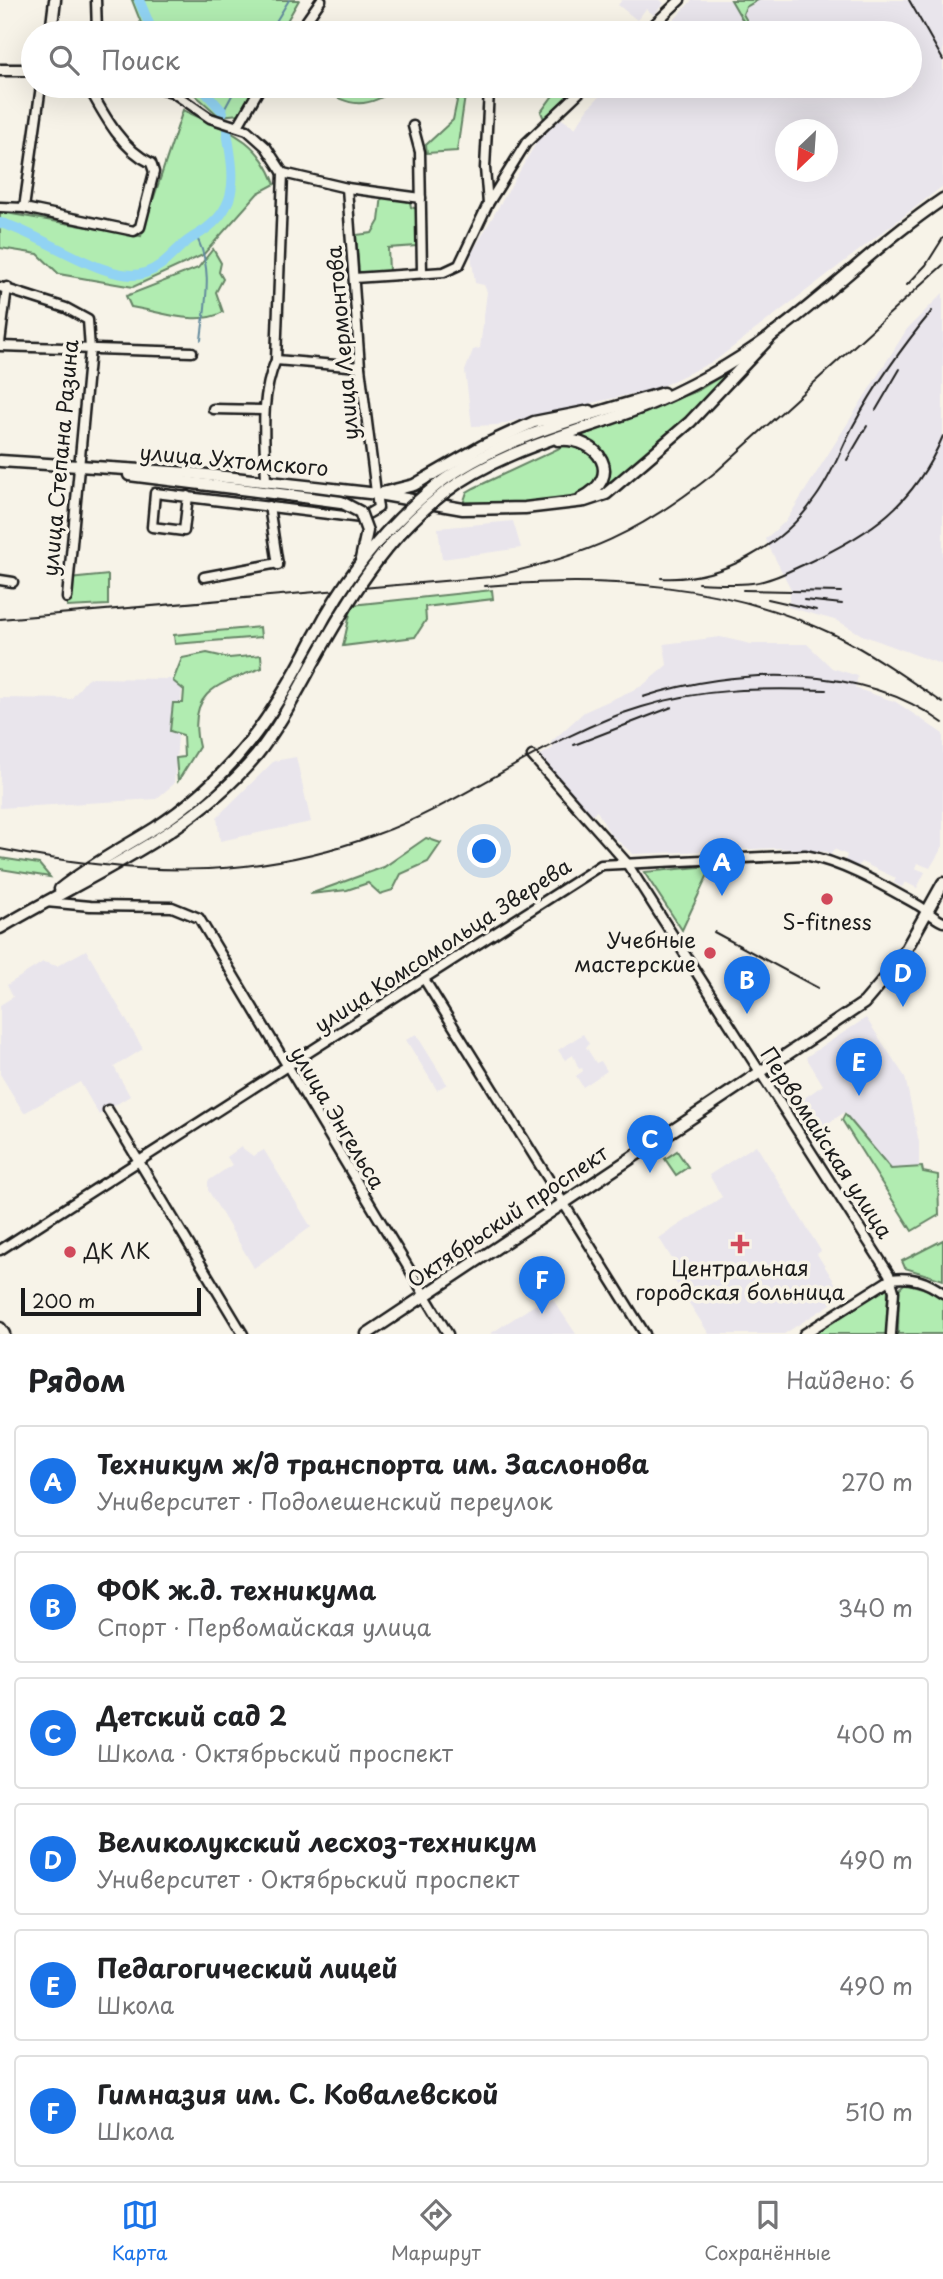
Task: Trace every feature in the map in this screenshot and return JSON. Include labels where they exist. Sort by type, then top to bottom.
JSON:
[{"type":"main road","points":[[52,21],[55,0]]},
{"type":"main road","points":[[0,70],[21,70]]},
{"type":"main road","points":[[0,928],[160,837],[218,794],[265,743],[370,567],[400,533],[444,494],[486,467],[544,442],[642,408],[736,360],[773,334],[897,230],[943,199]]},
{"type":"main road","name":"улица Ухтомского","points":[[0,461],[189,473],[378,494],[463,509],[525,508],[594,499],[621,482],[710,403],[773,334]]},
{"type":"main road","points":[[44,902],[80,873],[156,828],[214,782],[256,736],[302,660],[331,604],[360,562],[390,526],[437,485],[480,458],[525,437],[690,385]]},
{"type":"main road","points":[[378,494],[414,485],[482,446],[534,422],[611,409]]},
{"type":"main road","points":[[544,442],[583,441],[593,447],[602,460],[603,474],[597,488],[571,502]]},
{"type":"main road","points":[[112,470],[141,478],[203,482],[341,502],[360,512],[367,531],[360,562]]},
{"type":"main road","name":"Октябрьский проспект","points":[[367,1334],[847,1016],[880,988],[943,883]]},
{"type":"main road","points":[[0,1328],[4,1334]]},
{"type":"street","points":[[96,0],[97,21]]},
{"type":"street","points":[[306,21],[321,0]]},
{"type":"street","points":[[658,21],[680,0]]},
{"type":"street","points":[[24,208],[39,98]]},
{"type":"street","points":[[0,207],[24,208],[134,231],[140,227],[154,172],[151,163],[141,159],[121,138],[96,98]]},
{"type":"street","points":[[181,98],[210,118],[238,125],[254,135],[266,147],[283,173],[276,360],[269,377],[264,410],[266,482]]},
{"type":"street","points":[[238,125],[254,98]]},
{"type":"street","points":[[488,204],[485,168],[489,98]]},
{"type":"street","points":[[354,278],[444,272],[459,265],[488,204],[526,143],[573,98]]},
{"type":"street","points":[[413,126],[420,152],[422,272]]},
{"type":"street","points":[[283,173],[347,188],[421,198]]},
{"type":"street","name":"улица Лермонтова","points":[[347,188],[360,367],[372,471],[378,494]]},
{"type":"street","points":[[4,287],[0,345],[192,352]]},
{"type":"street","name":"улица Степана Разина","points":[[4,287],[66,308],[88,320],[90,349],[67,598]]},
{"type":"street","points":[[276,360],[360,367]]},
{"type":"street","points":[[213,409],[264,410]]},
{"type":"street","points":[[188,496],[184,531],[152,527],[155,493],[188,496],[361,518],[376,512],[378,494]]},
{"type":"street","points":[[204,577],[278,564],[269,506]]},
{"type":"street","points":[[0,580],[13,582]]},
{"type":"street","name":"Первомайская улица","points":[[532,756],[626,862],[891,1279]]},
{"type":"street","name":"улица Комсомольца Зверева","points":[[0,1250],[601,865],[805,855],[848,870],[943,922]]},
{"type":"street","name":"улица Энгельса","points":[[44,902],[90,906],[172,907],[199,918],[286,1069],[448,1334]]},
{"type":"street","points":[[424,979],[645,1334]]},
{"type":"street","points":[[108,1110],[243,1334]]},
{"type":"street","points":[[804,1334],[891,1279],[908,1277],[931,1284],[943,1293]]},
{"type":"street","points":[[891,1279],[894,1291],[891,1334]]},
{"type":"shaded area","points":[[622,0],[660,0],[664,3],[654,15],[646,9],[637,20],[618,5]]},
{"type":"shaded area","points":[[692,0],[943,0],[943,186],[716,360],[658,388],[497,425],[472,426],[465,371],[473,350],[480,348],[487,292],[484,285],[475,283],[471,254],[546,126],[559,117],[575,128],[598,98],[922,98],[922,21],[673,21]]},
{"type":"shaded area","points":[[943,293],[943,665],[862,635],[838,621],[788,607],[791,589],[765,539],[786,521],[907,329]]},
{"type":"shaded area","points":[[513,521],[521,548],[442,559],[438,528]]},
{"type":"shaded area","points":[[720,637],[751,644],[807,644],[832,668],[858,676],[855,688],[896,702],[943,734],[943,846],[930,868],[917,863],[915,868],[925,872],[917,888],[905,882],[902,887],[894,883],[896,878],[861,862],[858,867],[845,861],[847,855],[834,849],[830,856],[827,852],[779,848],[633,854],[610,834],[597,811],[590,815],[539,756],[553,748],[551,742],[584,712],[642,686],[667,665],[664,644]]},
{"type":"shaded area","points":[[88,678],[170,679],[182,689],[174,784],[156,799],[0,808],[0,698],[71,699]]},
{"type":"shaded area","points":[[296,757],[311,822],[220,841],[217,817],[274,761]]},
{"type":"shaded area","points":[[86,950],[143,1049],[114,1067],[130,1096],[99,1115],[80,1082],[24,1113],[0,1074],[0,1005],[13,997],[7,985],[43,962],[57,966]]},
{"type":"shaded area","points":[[866,1018],[905,1077],[919,1142],[919,1168],[893,1170],[882,1163],[845,1112],[812,1134],[793,1106],[823,1085],[806,1057]]},
{"type":"shaded area","points":[[416,1034],[447,1084],[437,1090],[406,1040]]},
{"type":"shaded area","points":[[583,1034],[589,1044],[586,1047],[596,1063],[601,1061],[607,1071],[583,1087],[576,1076],[583,1071],[582,1068],[579,1069],[573,1055],[565,1060],[558,1050]]},
{"type":"shaded area","name":"Центральная городская больница","points":[[756,1145],[821,1251],[817,1254],[837,1286],[842,1284],[848,1293],[784,1334],[709,1334],[669,1272],[677,1267],[659,1238],[722,1197],[709,1175]]},
{"type":"shaded area","points":[[241,1147],[253,1156],[264,1150],[311,1227],[254,1268],[208,1190],[208,1181],[232,1165],[227,1157]]},
{"type":"shaded area","points":[[550,1295],[576,1334],[490,1334]]},
{"type":"green space","points":[[132,0],[299,0],[287,21],[140,21]]},
{"type":"green space","points":[[731,0],[758,0],[746,7],[743,14],[747,21],[743,21]]},
{"type":"green space","points":[[199,98],[250,98],[240,114],[219,116]]},
{"type":"green space","points":[[337,98],[380,98],[358,103]]},
{"type":"green space","points":[[458,98],[465,98],[457,151],[427,153],[426,145],[453,120]]},
{"type":"green space","points":[[551,98],[566,98],[544,119],[541,112]]},
{"type":"green space","points":[[183,110],[238,136],[259,155],[275,184],[258,193],[203,255],[133,287],[59,274],[38,254],[0,248],[0,212],[141,236]]},
{"type":"green space","points":[[382,195],[410,202],[411,207],[417,209],[417,246],[388,248],[389,271],[359,273],[356,235],[372,233],[379,221]]},
{"type":"green space","points":[[213,249],[221,263],[219,272],[223,279],[216,292],[223,312],[202,318],[190,318],[131,307],[126,296],[198,268]]},
{"type":"green space","points":[[749,359],[646,456],[597,493],[604,456],[595,444],[574,435],[697,391]]},
{"type":"green space","points":[[570,443],[593,451],[599,467],[600,472],[594,484],[581,493],[540,502],[463,504],[467,492],[474,488]]},
{"type":"green space","points":[[108,575],[108,605],[67,607],[69,579]]},
{"type":"green space","points":[[492,590],[493,599],[425,607],[426,620],[415,637],[343,646],[352,605]]},
{"type":"green space","points":[[260,627],[261,637],[175,644],[174,635]]},
{"type":"green space","points":[[207,653],[229,658],[261,655],[262,668],[232,679],[209,692],[197,713],[199,747],[178,781],[176,758],[184,757],[183,735],[170,731],[173,703],[183,703],[184,690],[173,681],[182,658]]},
{"type":"green space","points":[[301,670],[304,671],[285,703],[255,743]]},
{"type":"green space","points":[[234,768],[224,779],[202,800],[117,859],[115,856],[189,807]]},
{"type":"green space","points":[[426,838],[441,843],[428,862],[401,874],[393,890],[380,894],[368,883],[347,890],[310,894],[384,867]]},
{"type":"green space","points":[[0,858],[39,864],[50,877],[0,869]]},
{"type":"green space","points":[[711,868],[682,930],[644,872]]},
{"type":"green space","points":[[845,1114],[891,1169],[922,1167],[923,1172],[938,1175],[939,1215],[912,1231],[842,1120]]},
{"type":"green space","points":[[677,1151],[688,1167],[676,1175],[665,1159]]},
{"type":"green space","points":[[943,1240],[943,1280],[905,1268],[902,1261]]},
{"type":"green space","points":[[905,1283],[933,1291],[943,1299],[943,1334],[898,1334],[899,1289]]},
{"type":"green space","points":[[888,1285],[887,1334],[810,1334]]},
{"type":"waterway","points":[[139,0],[148,21]]},
{"type":"waterway","points":[[276,21],[289,0]]},
{"type":"waterway","points":[[211,98],[223,112]]},
{"type":"waterway","points":[[223,112],[231,98]]},
{"type":"waterway","points":[[0,223],[112,272],[130,275],[145,273],[159,266],[186,242],[208,228],[227,205],[232,180],[227,132]]},
{"type":"waterway","points":[[196,236],[202,248],[207,274],[201,340]]},
{"type":"railway","points":[[909,0],[921,21]]},
{"type":"railway","points":[[922,23],[943,60]]},
{"type":"railway","points":[[907,285],[926,265],[943,238]]},
{"type":"railway","points":[[0,619],[490,577],[584,551],[663,511],[717,471],[943,265]]},
{"type":"railway","points":[[661,578],[684,578],[728,567],[768,545],[786,530],[822,489],[871,395],[932,311]]},
{"type":"railway","points":[[876,410],[900,369]]},
{"type":"railway","points":[[847,460],[867,426]]},
{"type":"railway","points":[[698,583],[738,584],[766,580],[852,540],[889,514],[904,498],[919,480],[943,436]]},
{"type":"railway","points":[[485,586],[619,583],[707,594],[750,604],[793,617],[835,635],[943,703]]},
{"type":"railway","points":[[743,590],[841,592]]},
{"type":"railway","points":[[768,599],[816,610]]},
{"type":"railway","points":[[804,600],[842,604]]},
{"type":"railway","points":[[643,697],[717,680],[797,676],[836,680],[875,689],[911,703],[943,723]]},
{"type":"railway","points":[[0,849],[49,858],[143,868],[235,867],[281,861],[328,850],[409,821],[573,734],[642,707],[710,693],[756,689],[826,690]]},
{"type":"railway","points":[[574,745],[672,707]]},
{"type":"railway","points":[[714,932],[818,988]]},
{"type":"place","name":"Техникум ж/д транспорта им. Заслонова","points":[[722,896]]},
{"type":"place","name":"S-fitness","points":[[827,899]]},
{"type":"place","name":"Учебные мастерские","points":[[710,953]]},
{"type":"place","name":"Великолукский лесхоз-техникум","points":[[903,1007]]},
{"type":"place","name":"ФОК ж.д. техникума","points":[[747,1014]]},
{"type":"place","name":"Педагогический лицей","points":[[859,1096]]},
{"type":"place","name":"Детский сад 2","points":[[650,1173]]},
{"type":"place","name":"Центральная городская больница","points":[[740,1244]]},
{"type":"place","name":"ДК ЛК","points":[[70,1252]]},
{"type":"place","name":"Гимназия им. С. Ковалевской","points":[[542,1314]]}]
